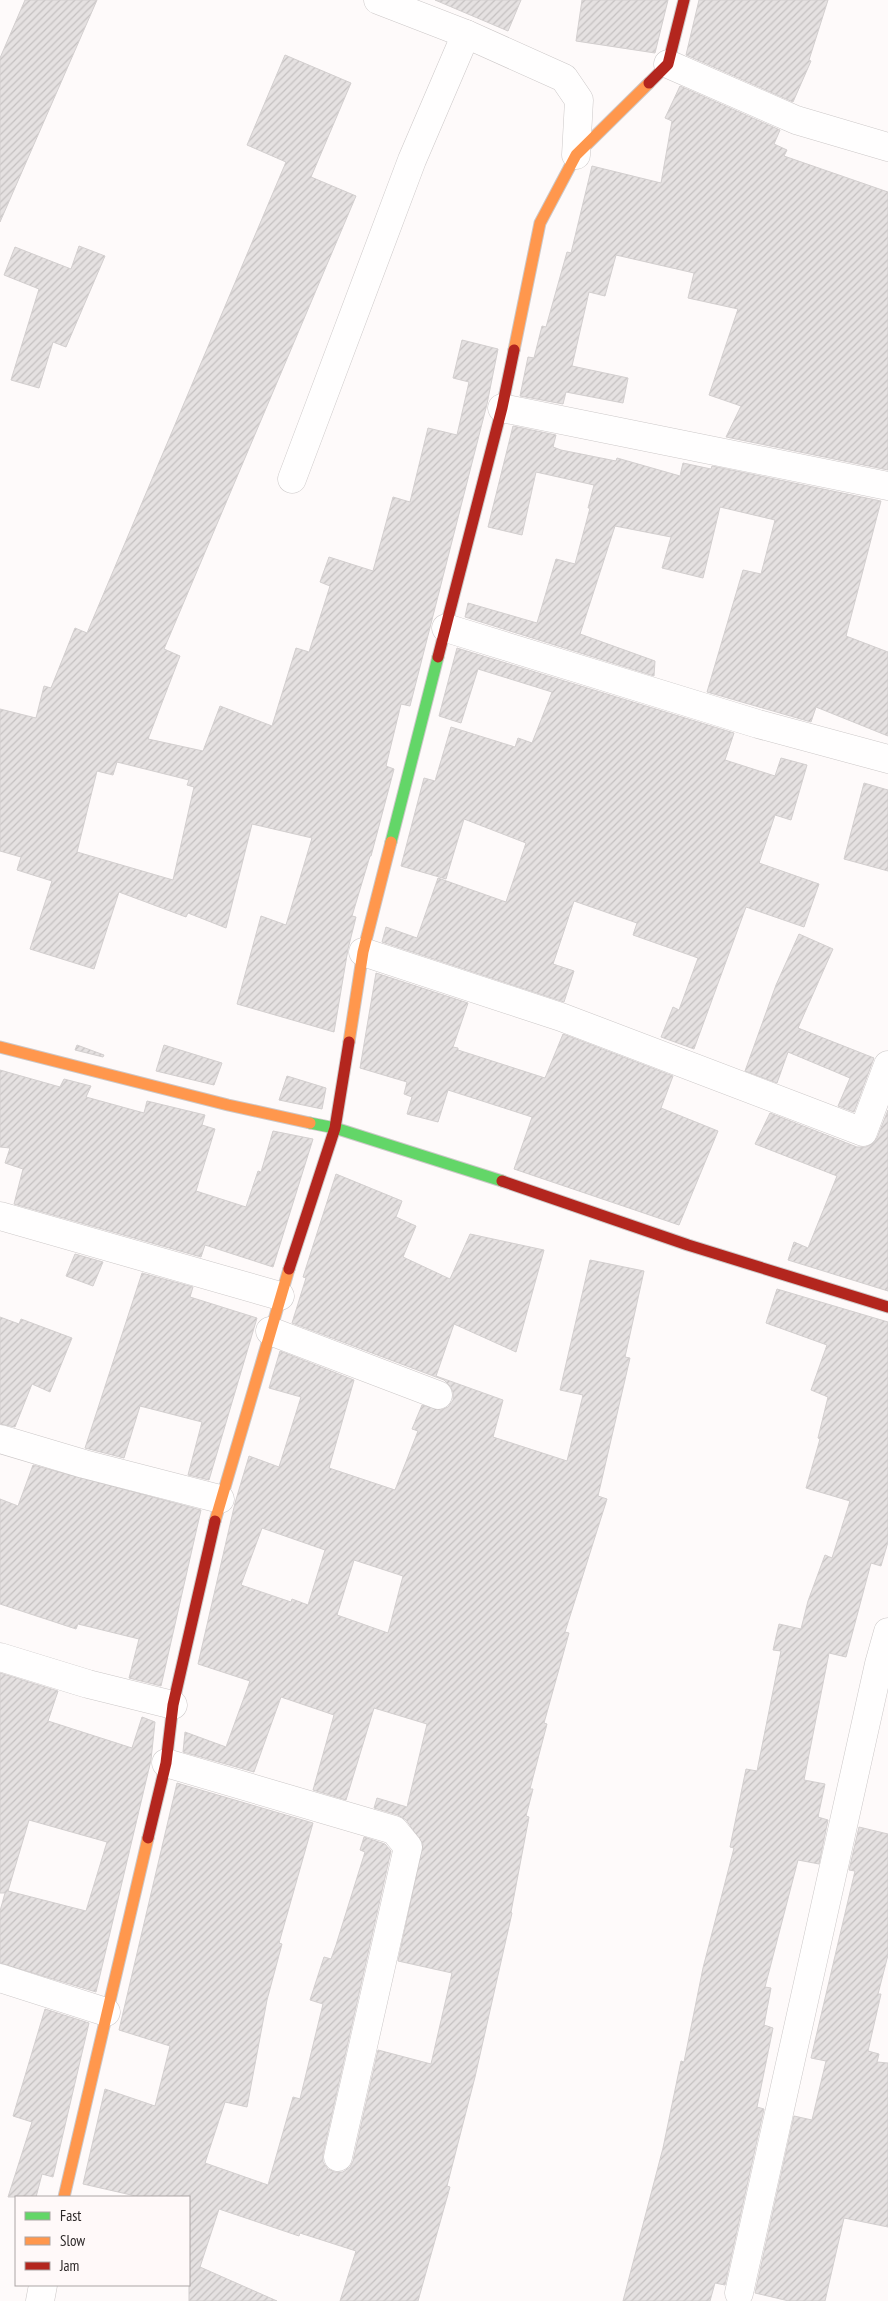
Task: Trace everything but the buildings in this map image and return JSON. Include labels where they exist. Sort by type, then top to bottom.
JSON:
[{"type":"street","points":[[378,0],[466,34],[564,78],[579,100],[576,156]]},
{"type":"street","points":[[64,2196],[166,1762],[174,1705],[220,1499],[280,1296],[335,1128],[364,952],[421,719],[502,408],[540,223],[576,156],[668,64],[684,0]]},
{"type":"street","points":[[292,479],[412,160],[466,34]]},
{"type":"street","points":[[668,64],[796,120],[888,147]]},
{"type":"street","points":[[502,408],[888,486]]},
{"type":"street","points":[[446,628],[758,724],[888,759]]},
{"type":"street","points":[[364,952],[561,1018],[863,1132],[888,1065]]},
{"type":"street","points":[[0,1047],[228,1105],[335,1128],[520,1187],[688,1246],[888,1307]]},
{"type":"street","points":[[0,1216],[280,1296]]},
{"type":"street","points":[[270,1331],[438,1394]]},
{"type":"street","points":[[0,1439],[84,1464],[220,1499]]},
{"type":"street","points":[[738,2293],[879,1664],[888,1632]]},
{"type":"street","points":[[0,1657],[88,1684],[174,1705]]},
{"type":"street","points":[[166,1762],[394,1830],[408,1847],[338,2157]]},
{"type":"street","points":[[0,1978],[106,2012]]},
{"type":"street","points":[[40,2301],[43,2286]]},
{"type":"traffic: fast","points":[[391,842],[438,657]]},
{"type":"traffic: fast","points":[[310,1123],[335,1128],[502,1181]]},
{"type":"traffic: slow","points":[[514,350],[540,223],[576,155],[649,83]]},
{"type":"traffic: slow","points":[[349,1042],[363,952],[391,842]]},
{"type":"traffic: slow","points":[[0,1047],[228,1105],[310,1123]]},
{"type":"traffic: slow","points":[[215,1521],[289,1269]]},
{"type":"traffic: slow","points":[[64,2196],[148,1838]]},
{"type":"traffic: jam","points":[[649,83],[668,64],[684,0]]},
{"type":"traffic: jam","points":[[438,657],[502,408],[514,350]]},
{"type":"traffic: jam","points":[[289,1269],[335,1128],[349,1042]]},
{"type":"traffic: jam","points":[[502,1181],[688,1245],[888,1307]]},
{"type":"traffic: jam","points":[[148,1838],[166,1763],[173,1705],[215,1521]]}]
